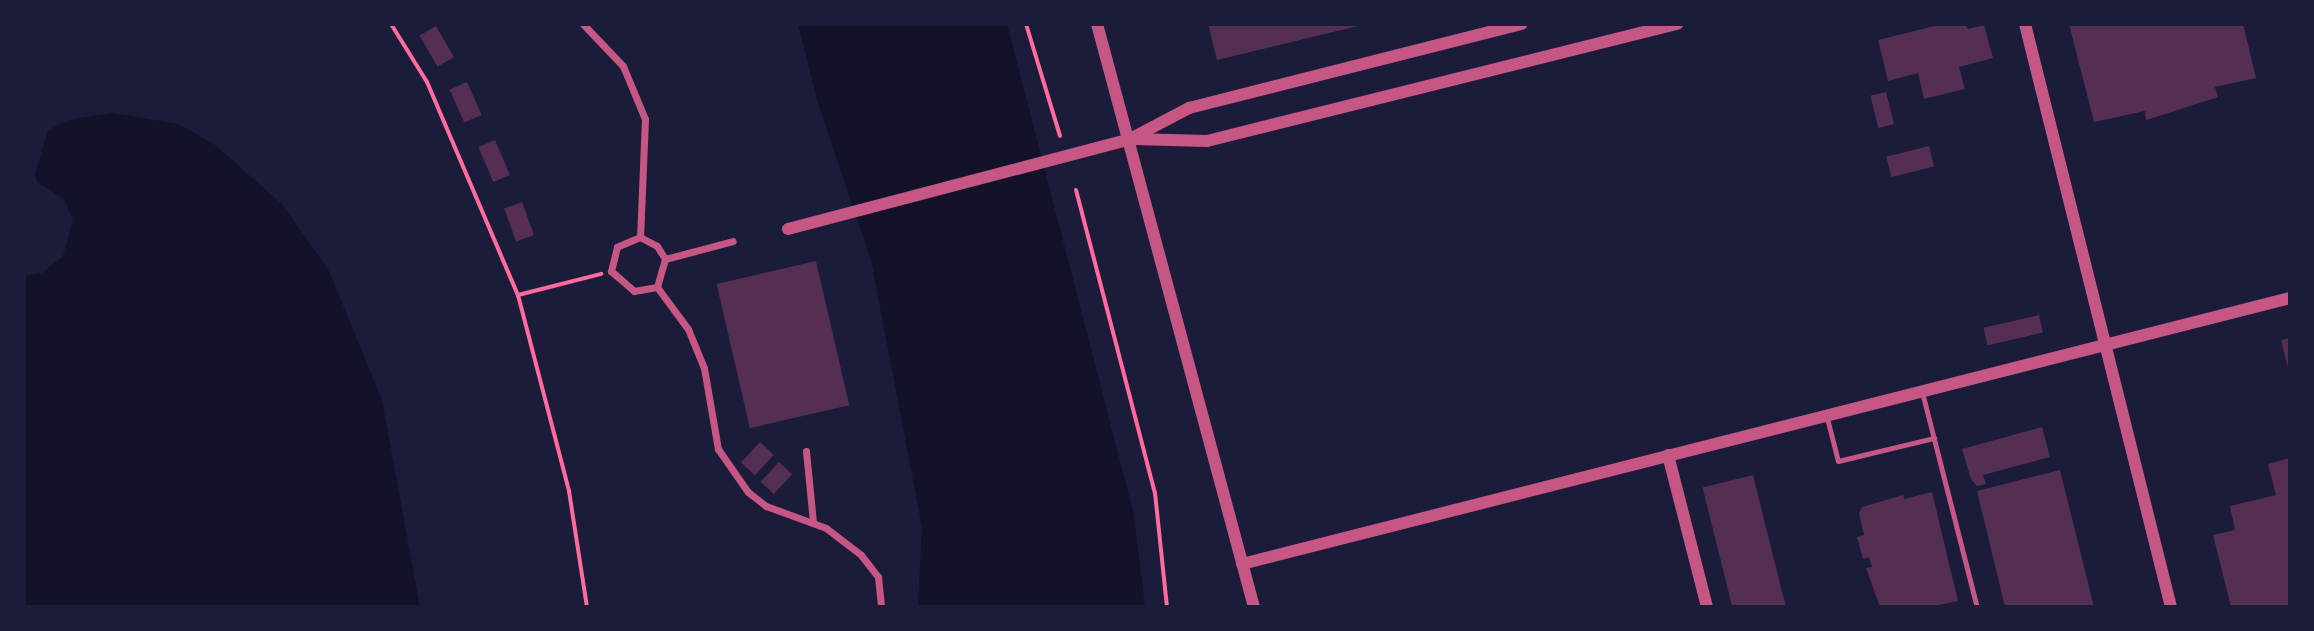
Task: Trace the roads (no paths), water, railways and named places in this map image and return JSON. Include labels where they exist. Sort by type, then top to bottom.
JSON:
[{"type":"street","points":[[583,24],[623,66],[643,111],[640,237]]},
{"type":"street","points":[[1097,24],[1254,607]]},
{"type":"street","points":[[788,229],[1130,139],[1189,108],[1482,29],[1522,24]]},
{"type":"street","points":[[1130,139],[1207,141],[1678,24]]},
{"type":"street","points":[[2025,24],[2171,607]]},
{"type":"street","points":[[640,237],[657,246],[665,259],[657,287],[697,348],[714,435],[732,472],[766,506],[813,523],[841,539],[872,567],[878,577],[881,607]]},
{"type":"street","points":[[640,237],[617,247],[611,271],[634,291],[657,287]]},
{"type":"street","points":[[665,259],[733,241]]},
{"type":"street","points":[[1242,564],[2290,298]]},
{"type":"street","points":[[806,451],[813,523]]},
{"type":"street","points":[[1668,455],[1707,607]]},
{"type":"lane","points":[[1922,391],[1977,607]]},
{"type":"lane","points":[[1826,416],[1838,461],[1934,438]]}]
